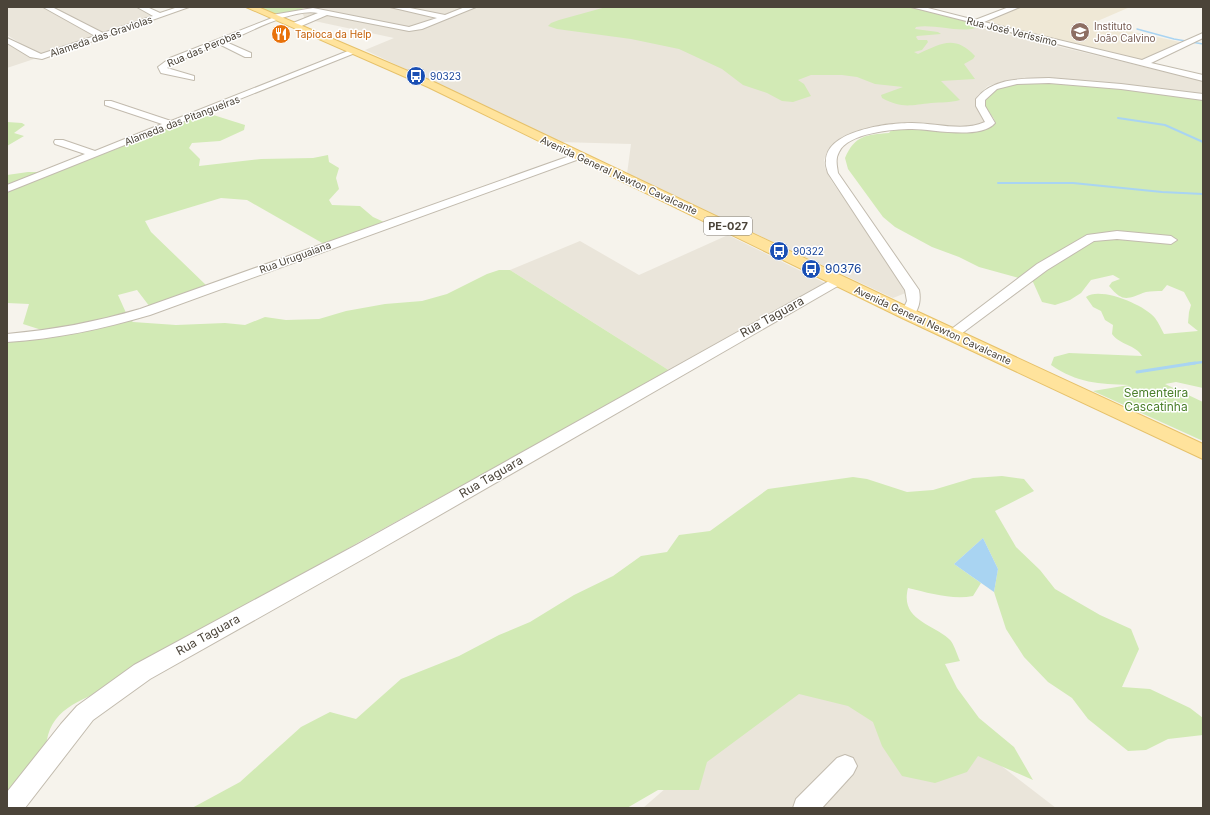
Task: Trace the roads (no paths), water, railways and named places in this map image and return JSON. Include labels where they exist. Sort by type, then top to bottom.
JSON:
[{"type":"main road","name":"Avenida General Newton Cavalcante","points":[[250,7],[356,51],[432,85],[908,314],[1203,452]]},
{"type":"street","points":[[47,7],[102,36]]},
{"type":"street","points":[[141,7],[160,16]]},
{"type":"street","name":"Alameda das Graviolas","points":[[7,40],[39,57],[185,7]]},
{"type":"street","points":[[284,21],[325,13],[339,7]]},
{"type":"street","points":[[394,7],[445,17]]},
{"type":"street","points":[[284,21],[304,10],[409,29],[420,27],[472,7]]},
{"type":"street","name":"Rua José Veríssimo","points":[[915,7],[1203,78]]},
{"type":"street","points":[[976,22],[1016,7]]},
{"type":"street","name":"Rua das Perobas","points":[[191,78],[164,71],[162,67],[173,60],[220,42],[284,21]]},
{"type":"street","points":[[1143,63],[1203,35]]},
{"type":"street","points":[[220,42],[248,55]]},
{"type":"street","name":"Alameda das Pitangueiras","points":[[7,189],[356,51]]},
{"type":"street","points":[[908,314],[914,301],[912,290],[833,173],[829,163],[830,156],[833,149],[839,144],[861,134],[890,128],[921,126],[960,129],[985,125],[990,123],[990,119],[980,105],[982,98],[995,86],[1016,81],[1060,80],[1203,96]]},
{"type":"street","points":[[108,103],[172,124]]},
{"type":"street","points":[[59,142],[94,154]]},
{"type":"street","name":"Rua Uruguaiana","points":[[7,338],[78,330],[165,305],[578,156]]},
{"type":"street","points":[[952,334],[1042,267],[1091,238],[1117,235],[1171,240]]},
{"type":"street","name":"Rua Taguara","points":[[10,808],[69,731],[85,713],[142,672],[418,519],[838,280]]},
{"type":"street","points":[[805,808],[845,766]]},
{"type":"water","points":[[983,538],[998,569],[994,592],[954,564]]},
{"type":"waterway","points":[[1137,29],[1174,39],[1203,44]]},
{"type":"waterway","points":[[1118,118],[1165,125],[1203,142]]},
{"type":"waterway","points":[[998,183],[1073,183],[1162,192],[1203,194]]},
{"type":"waterway","points":[[1192,363],[1203,362]]},
{"type":"waterway","points":[[1137,372],[1192,363]]},
{"type":"place","name":"Instituto João Calvino","points":[[1080,32]]},
{"type":"place","name":"Tapioca da Help","points":[[281,34]]},
{"type":"place","name":"90323","points":[[416,76]]},
{"type":"place","name":"90322","points":[[779,251]]},
{"type":"place","name":"90376","points":[[811,269]]},
{"type":"park label","name":"Sementeira Cascatinha","points":[[1156,400]]}]
